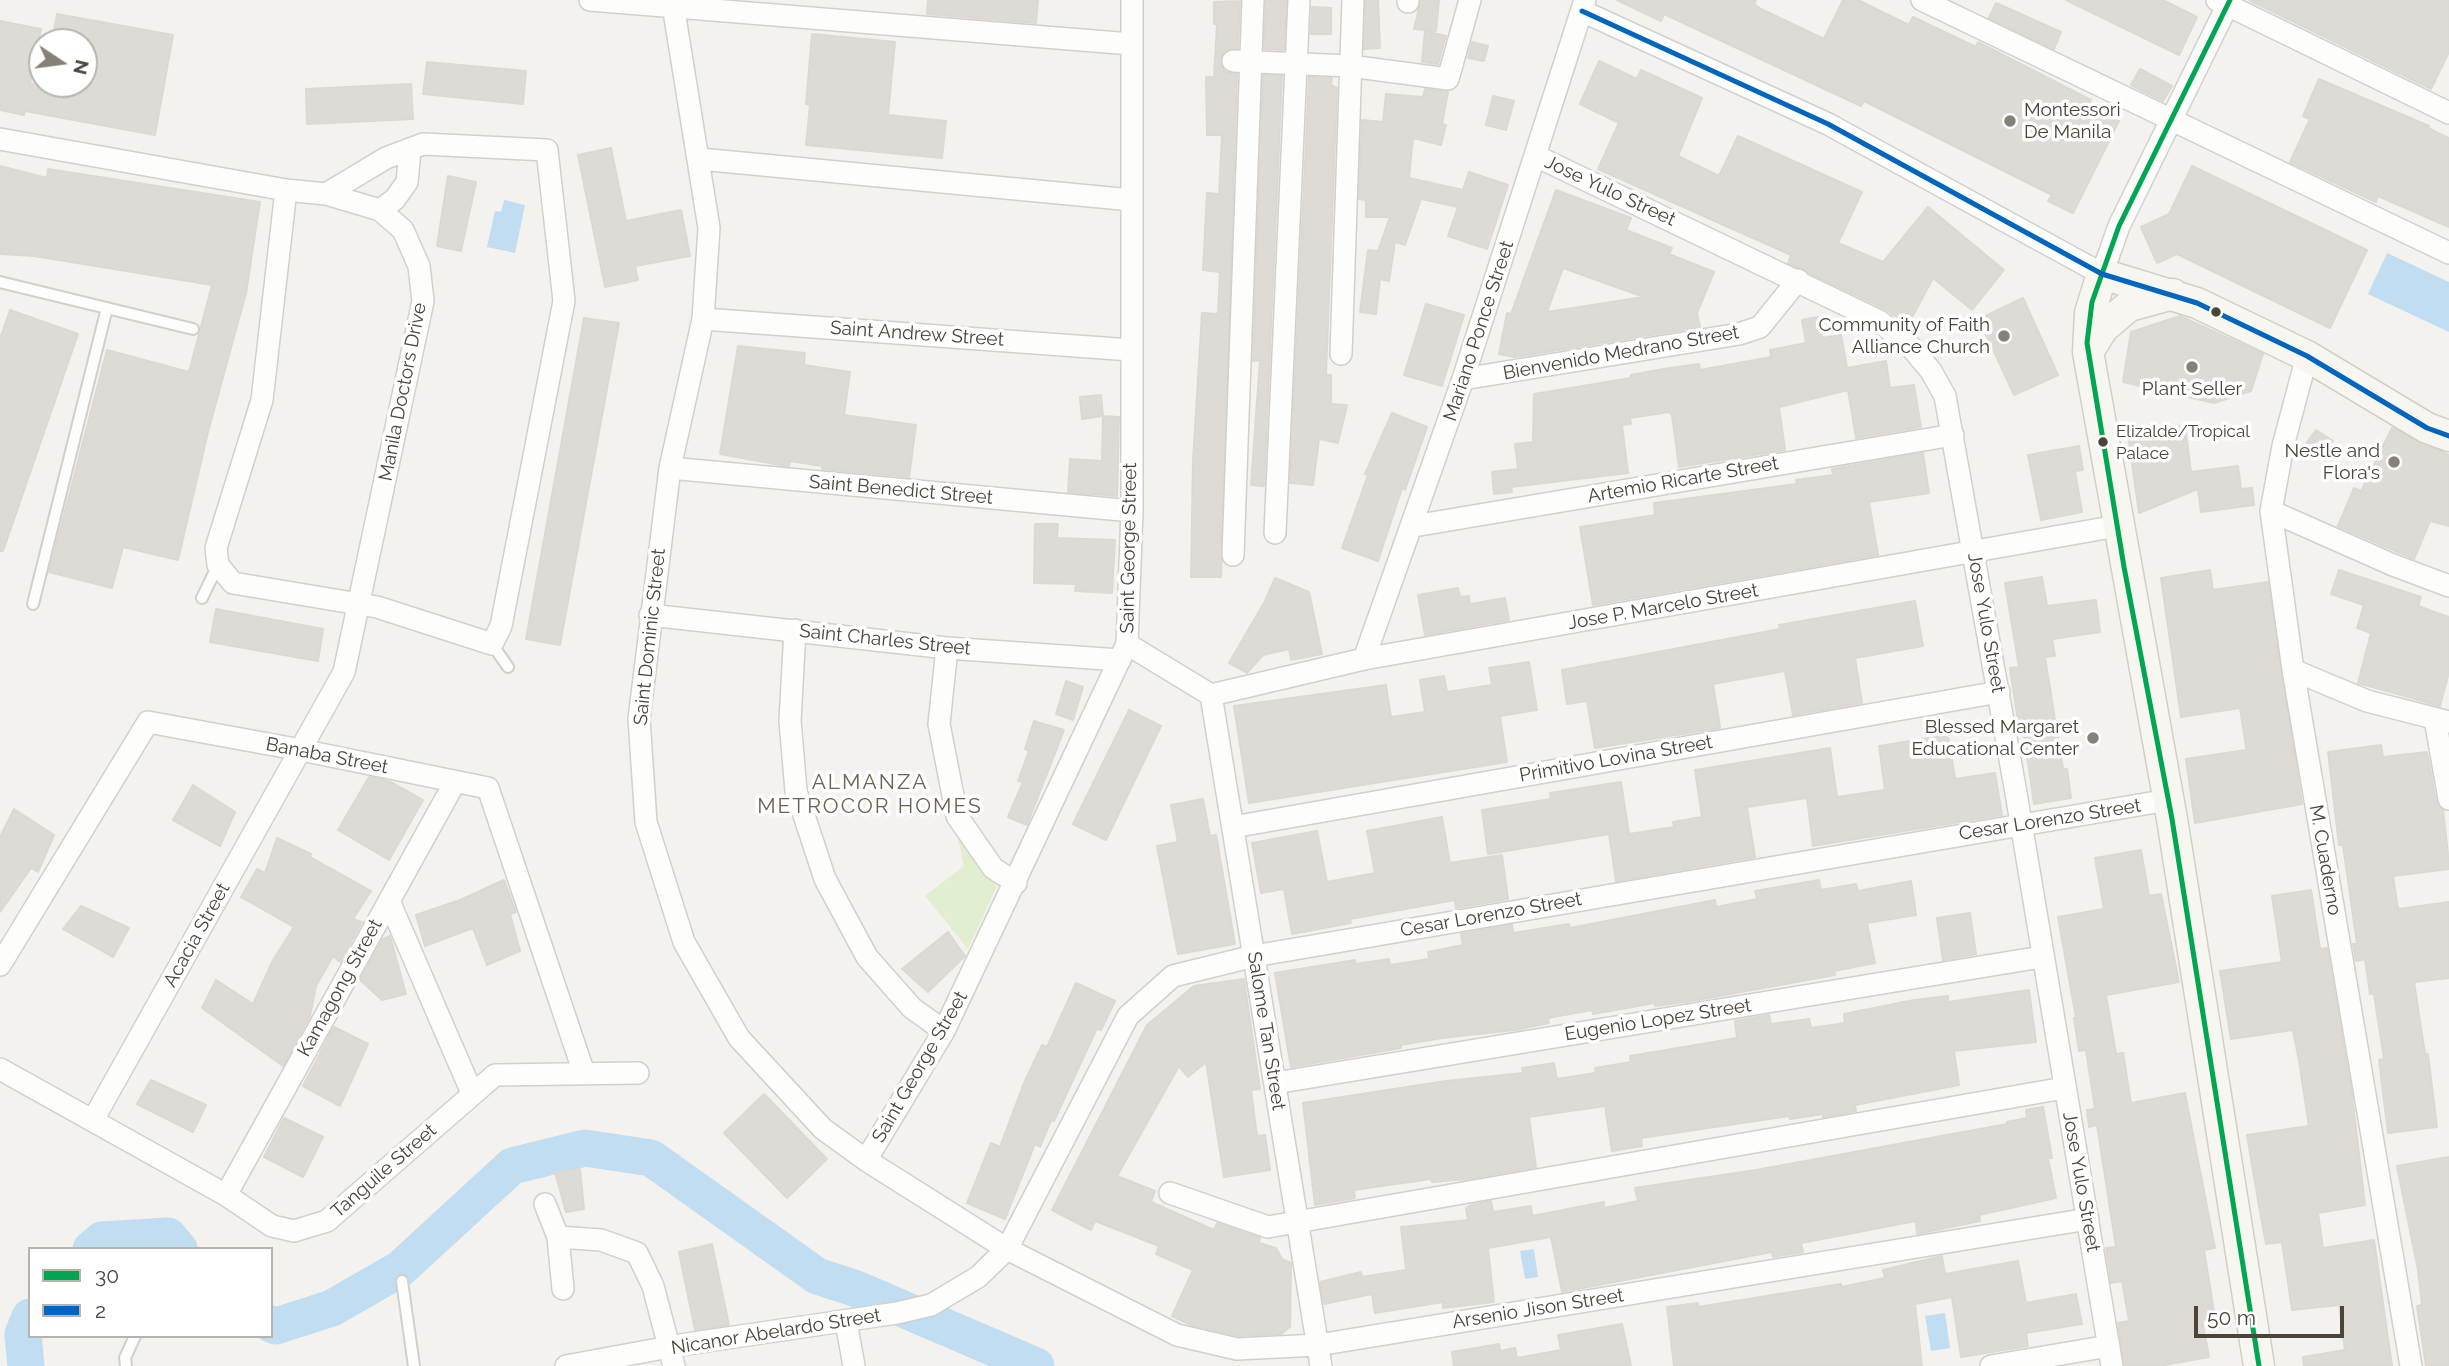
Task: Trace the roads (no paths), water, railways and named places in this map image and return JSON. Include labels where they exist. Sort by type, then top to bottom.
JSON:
[{"type":"street","points":[[590,0],[1132,44]]},
{"type":"street","name":"Saint George Street","points":[[866,1160],[944,1031],[1123,652],[1132,512],[1132,0]]},
{"type":"street","points":[[1233,555],[1242,62],[1253,0]]},
{"type":"street","points":[[1275,533],[1299,0]]},
{"type":"street","points":[[1341,354],[1353,0]]},
{"type":"street","points":[[1242,62],[1350,66],[1448,79],[1470,0]]},
{"type":"street","points":[[1922,0],[2449,253]]},
{"type":"street","points":[[2259,1366],[2168,800],[2088,352],[2090,313],[2119,226],[2225,2],[2449,113]]},
{"type":"street","name":"Saint Dominic Street","points":[[673,5],[700,159],[709,228],[703,319],[670,468],[650,615],[639,719],[646,822],[684,942],[739,1038],[823,1129],[866,1160],[1007,1249]]},
{"type":"street","points":[[1583,5],[1828,124],[2102,274],[2172,294],[2307,356],[2427,428],[2449,436]]},
{"type":"street","name":"Mariano Ponce Street","points":[[1364,659],[1414,526],[1583,5]]},
{"type":"street","name":"Manila Doctors Drive","points":[[0,139],[286,190],[326,194],[380,210],[403,230],[419,266],[424,301],[344,672],[301,750]]},
{"type":"street","points":[[286,190],[262,400],[216,548],[218,565],[233,583],[360,604],[492,644],[501,626],[564,302],[552,143],[423,144],[386,158],[326,194]]},
{"type":"street","points":[[380,210],[395,199],[407,182],[410,150]]},
{"type":"street","name":"Jose Yulo Street","points":[[1536,156],[1879,321],[1910,346],[1931,371],[1945,396],[2111,1356]]},
{"type":"street","points":[[700,159],[1132,200]]},
{"type":"street","name":"Bienvenido Medrano Street","points":[[1463,379],[1739,334],[1760,327],[1798,280]]},
{"type":"street","points":[[2088,352],[2104,328],[2129,306],[2172,294]]},
{"type":"street","name":"Saint Andrew Street","points":[[703,319],[1131,351]]},
{"type":"street","name":"M. Cuaderno","points":[[2307,356],[2283,446],[2271,511],[2293,670],[2410,1366]]},
{"type":"street","name":"Artemio Ricarte Street","points":[[1414,526],[1953,435]]},
{"type":"street","name":"Saint Benedict Street","points":[[670,468],[1132,512]]},
{"type":"street","points":[[2271,511],[2393,565],[2449,586]]},
{"type":"street","name":"Jose P. Marcelo Street","points":[[1211,695],[1364,659],[2117,526]]},
{"type":"street","name":"Saint Charles Street","points":[[650,615],[947,648],[1123,652]]},
{"type":"street","points":[[795,630],[790,721],[796,791],[825,879],[867,957],[912,1008],[944,1031]]},
{"type":"street","points":[[947,648],[939,724],[957,816],[993,868],[1016,883]]},
{"type":"street","points":[[1123,652],[1211,695]]},
{"type":"street","points":[[2293,670],[2367,701],[2442,721],[2449,799]]},
{"type":"street","name":"Primitivo Lovina Street","points":[[1233,827],[1998,692]]},
{"type":"street","name":"Salome Tan Street","points":[[1211,695],[1319,1356]]},
{"type":"street","name":"Banaba Street","points":[[0,965],[148,722],[301,750],[488,788],[584,1073]]},
{"type":"street","name":"Acacia Street","points":[[93,1121],[301,750]]},
{"type":"street","name":"Kamagong Street","points":[[226,1195],[455,782]]},
{"type":"street","name":"Cesar Lorenzo Street","points":[[978,1277],[1007,1249],[1128,1016],[1172,976],[1254,956],[2168,800]]},
{"type":"street","points":[[389,901],[472,1093]]},
{"type":"street","name":"Eugenio Lopez Street","points":[[1275,1083],[2041,957]]},
{"type":"street","name":"Tanguile Street","points":[[0,1069],[226,1195],[272,1226],[294,1231],[327,1221],[472,1093],[495,1076],[638,1073]]},
{"type":"street","points":[[1170,1193],[1268,1227],[2064,1088]]},
{"type":"street","points":[[545,1204],[558,1237],[563,1289]]},
{"type":"street","name":"Arsenio Jison Street","points":[[1007,1249],[1177,1335],[1237,1349],[1319,1356],[2088,1219]]},
{"type":"street","points":[[558,1237],[600,1240],[638,1254],[653,1286],[672,1357]]},
{"type":"street","name":"Nicanor Abelardo Street","points":[[566,1366],[672,1357],[897,1313],[931,1305],[978,1277]]},
{"type":"street","points":[[846,1322],[854,1366]]},
{"type":"street","points":[[1990,1366],[2111,1356]]},
{"type":"lane","points":[[0,282],[192,329]]},
{"type":"lane","points":[[33,604],[107,308]]},
{"type":"lane","points":[[202,598],[218,565]]},
{"type":"lane","points":[[492,644],[508,667]]},
{"type":"lane","points":[[402,1281],[414,1366]]},
{"type":"lane","points":[[126,1366],[125,1359],[134,1338]]},
{"type":"water","points":[[504,200],[525,205],[515,253],[487,247],[495,211],[501,212]]},
{"type":"water","points":[[2387,253],[2449,282],[2449,332],[2368,294]]},
{"type":"water","points":[[1534,1249],[1538,1277],[1525,1279],[1520,1251]]},
{"type":"water","points":[[1945,1313],[1950,1348],[1931,1351],[1925,1316]]},
{"type":"waterway","points":[[273,1325],[332,1308],[400,1269],[512,1166],[585,1148],[651,1158],[817,1276],[854,1288],[1036,1366]]},
{"type":"waterway","points":[[93,1247],[102,1240],[168,1236],[177,1247]]},
{"type":"waterway","points":[[26,1366],[23,1334],[28,1322]]},
{"type":"place","name":"Montessori De Manila","points":[[2010,121]]},
{"type":"place","name":"Community of Faith Alliance Church","points":[[2004,336]]},
{"type":"place","name":"Plant Seller","points":[[2192,367]]},
{"type":"place","name":"Elizalde/Tropical Palace","points":[[2103,442]]},
{"type":"place","name":"Nestle and Flora's","points":[[2394,462]]},
{"type":"place","name":"Blessed Margaret Educational Center","points":[[2093,738]]},
{"type":"district","name":"ALMANZA METROCOR HOMES","points":[[870,795]]}]
